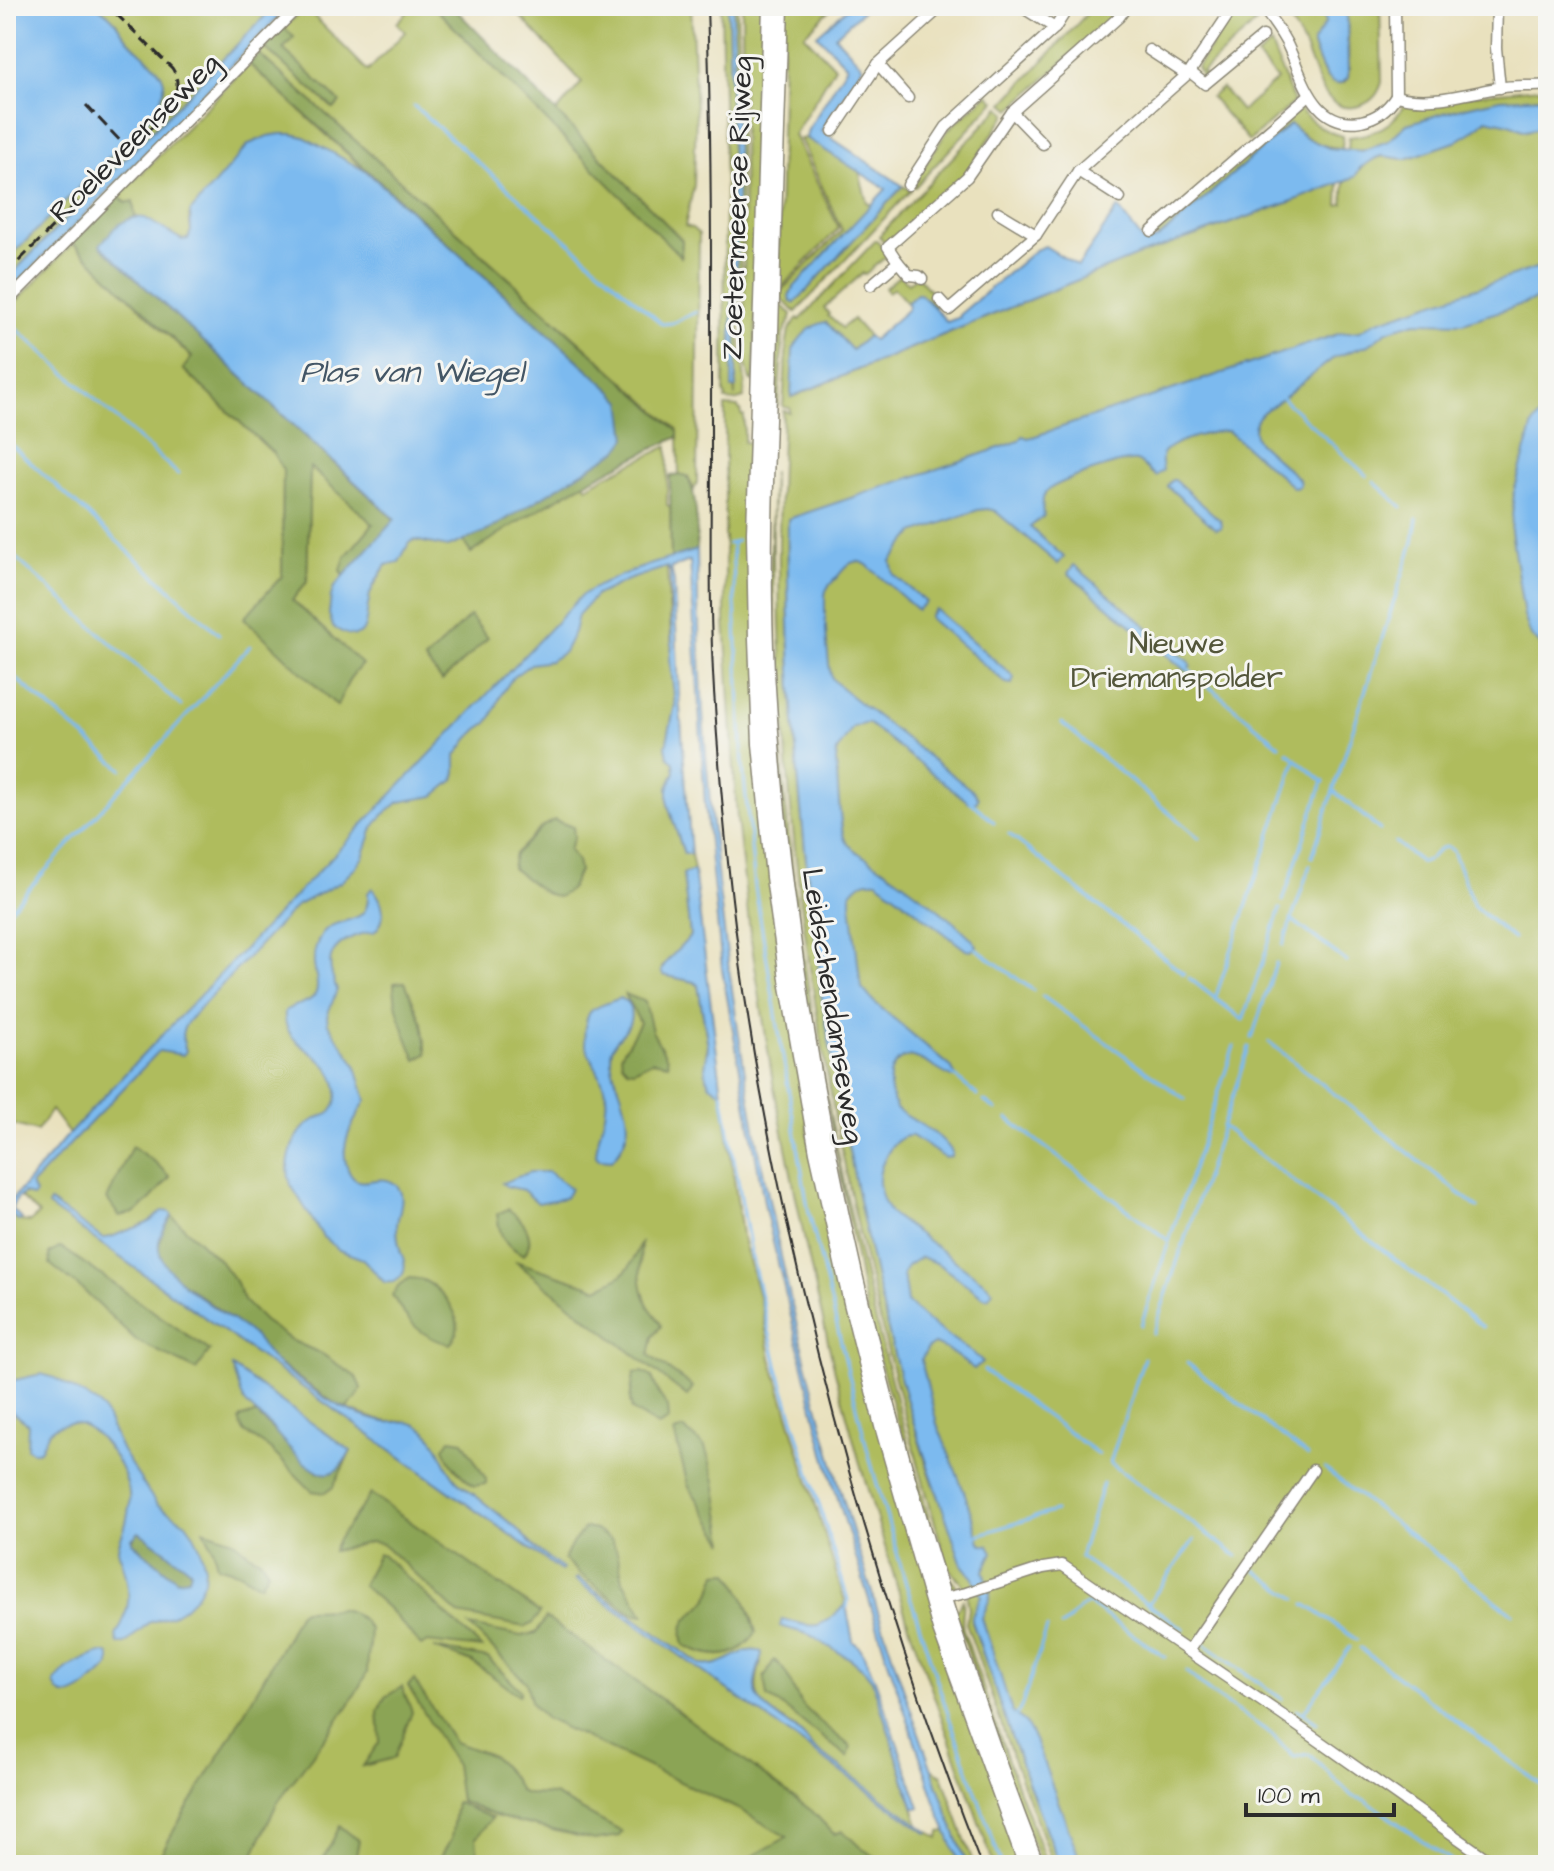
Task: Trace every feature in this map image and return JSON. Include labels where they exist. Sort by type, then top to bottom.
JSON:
[{"type":"main road","name":"Zoetermeerse Rijweg","points":[[762,410],[770,6]]},
{"type":"main road","name":"Zoetermeerse Rijweg","points":[[762,410],[781,6]]},
{"type":"main road","name":"Leidschendamseweg","points":[[762,410],[754,533],[760,744],[788,986],[817,1152],[882,1426],[983,1750],[1026,1865]]},
{"type":"main road","name":"Leidschendamseweg","points":[[938,1600],[1037,1865]]},
{"type":"street","name":"Roeleveenseweg","points":[[6,303],[299,6]]},
{"type":"street","points":[[833,131],[878,64],[942,6]]},
{"type":"street","points":[[1020,6],[1055,28]]},
{"type":"street","points":[[908,185],[946,127],[1055,28],[1069,6]]},
{"type":"street","points":[[922,279],[909,275],[888,247],[967,177],[1012,112],[1119,17],[1127,6]]},
{"type":"street","points":[[939,299],[949,310],[1036,235],[1078,171],[1190,72],[1234,6]]},
{"type":"street","points":[[1261,6],[1285,41],[1309,95],[1325,112],[1348,122],[1376,116],[1396,96],[1395,6]]},
{"type":"street","points":[[1497,6],[1496,48],[1500,88]]},
{"type":"street","points":[[1149,50],[1184,73],[1190,72],[1205,84],[1263,36]]},
{"type":"street","points":[[878,64],[908,98]]},
{"type":"street","points":[[1396,96],[1431,99],[1500,88],[1548,85]]},
{"type":"street","points":[[1152,231],[1309,95]]},
{"type":"street","points":[[1012,112],[1043,144]]},
{"type":"street","points":[[1078,171],[1120,198]]},
{"type":"street","points":[[998,212],[1036,235]]},
{"type":"street","points":[[871,285],[898,262]]},
{"type":"street","points":[[1189,1650],[1313,1470]]},
{"type":"street","points":[[938,1600],[1062,1565],[1496,1865]]},
{"type":"green space","points":[[98,6],[275,6],[6,280],[6,261],[146,123],[161,74]]},
{"type":"green space","points":[[413,6],[433,6],[681,256],[682,240],[556,113],[582,82],[519,15],[529,6],[691,6],[696,112],[694,185],[685,226],[699,234],[697,482],[694,490],[688,476],[679,476],[678,430],[259,54],[265,48],[334,109],[340,102],[282,48],[293,37],[284,28],[305,7],[368,71],[405,32],[397,23]]},
{"type":"green space","points":[[433,6],[452,6],[682,240],[681,257]]},
{"type":"green space","points":[[721,6],[728,6],[732,387],[735,397],[737,193],[733,6],[737,6],[740,340],[745,382],[744,398],[734,401],[725,400],[724,395],[725,190]]},
{"type":"green space","points":[[742,6],[766,6],[754,381],[750,380],[745,360]]},
{"type":"green space","points":[[784,6],[834,6],[804,35],[835,67],[794,135],[839,228],[778,291],[777,298]]},
{"type":"green space","points":[[1094,6],[1123,6],[1011,109],[1004,103]]},
{"type":"green space","points":[[1238,6],[1256,23],[1202,72],[1207,77],[1201,77],[1197,67]]},
{"type":"green space","points":[[1280,6],[1321,6],[1326,22],[1313,46],[1326,78],[1344,83],[1349,70],[1347,6],[1380,6],[1382,82],[1372,99],[1349,108],[1331,100]]},
{"type":"green space","points":[[284,28],[294,37],[283,49],[340,102],[334,109],[265,48]]},
{"type":"green space","points":[[1271,45],[1294,102],[1249,141],[1211,97],[1222,88],[1241,111],[1277,80],[1257,56]]},
{"type":"green space","points":[[259,54],[678,431],[678,437],[572,490],[471,553],[463,541],[487,531],[618,450],[612,391],[249,64]]},
{"type":"green space","points":[[249,64],[367,172],[304,137],[292,134],[268,136],[249,144],[189,216],[191,231],[188,239],[183,240],[135,217],[133,202],[126,203],[119,196]]},
{"type":"green space","points":[[1548,87],[1548,97],[1407,124],[1388,141],[1362,151],[1348,150],[1349,137],[1367,134],[1390,123],[1405,102]]},
{"type":"green space","points":[[988,94],[995,101],[915,187],[912,185],[948,130]]},
{"type":"green space","points":[[1000,107],[1007,113],[965,175],[886,244],[879,236]]},
{"type":"green space","points":[[1298,107],[1318,126],[1343,136],[1342,148],[1314,141],[1290,124],[1159,238],[1154,232]]},
{"type":"green space","name":"Nieuwe Driemanspolder","points":[[1488,118],[1525,131],[1548,126],[1548,1865],[1068,1865],[972,1616],[1007,1725],[1059,1865],[1053,1865],[966,1623],[970,1587],[964,1588],[941,1547],[873,1290],[830,1088],[799,883],[788,780],[782,677],[779,513],[783,411],[790,412],[790,408],[783,407],[789,330],[876,240],[888,255],[824,308],[842,328],[853,319],[868,336],[852,350],[826,322],[794,350],[792,397],[1134,257],[1339,183],[1338,205],[1343,204],[1345,181],[1370,161],[1383,157],[1412,157],[1457,139]],"holes":[[[788,520],[886,1281],[942,1504],[914,1424],[877,1283],[845,1128],[818,973],[792,699]]]},
{"type":"green space","points":[[806,138],[859,171],[867,203],[872,205],[793,288],[789,296],[791,302],[795,303],[903,186],[911,190],[796,312],[781,299],[781,291],[842,230],[800,139]]},
{"type":"green space","points":[[119,196],[126,203],[133,201],[135,217],[115,228],[101,246],[395,520],[344,576],[341,570],[345,557],[373,524],[310,467],[307,582],[292,600],[362,664],[350,678],[337,706],[244,618],[282,576],[283,470],[273,453],[183,369],[192,357],[73,243]]},
{"type":"green space","points":[[73,243],[192,358],[184,370],[273,453],[283,470],[282,576],[292,600],[307,581],[310,465],[373,524],[341,570],[344,576],[333,594],[329,614],[371,591],[386,565],[399,561],[414,540],[448,547],[463,541],[471,553],[584,481],[587,487],[668,446],[667,505],[670,507],[671,558],[667,560],[667,570],[675,706],[666,746],[675,772],[668,788],[668,805],[684,854],[691,854],[694,870],[683,874],[690,935],[662,967],[663,975],[698,985],[708,1046],[706,1054],[716,1089],[722,1093],[742,1235],[762,1307],[771,1358],[846,1605],[817,1625],[782,1619],[851,1659],[872,1680],[919,1825],[811,1746],[792,1725],[763,1705],[758,1695],[757,1681],[761,1663],[738,1655],[716,1665],[701,1665],[578,1578],[576,1580],[928,1834],[939,1838],[940,1832],[947,1831],[960,1865],[891,1865],[884,1861],[880,1865],[6,1865],[6,1211],[19,1221],[30,1222],[39,1214],[20,1197],[26,1193],[33,1197],[35,1194],[31,1185],[75,1128],[69,1134],[51,1110],[37,1131],[6,1121],[6,312]],"holes":[[[292,600],[308,614],[350,678],[336,705]],[[50,1202],[101,1238],[143,1225],[162,1211],[172,1216],[162,1232],[337,1405],[378,1420],[405,1421],[442,1459],[457,1481],[515,1527],[562,1570],[48,1206]],[[234,1368],[350,1451],[271,1427],[245,1402]]]},
{"type":"green space","points":[[900,275],[908,283],[919,278],[938,300],[934,307],[920,294],[907,303],[894,288],[888,292],[885,288]]},
{"type":"green space","points":[[777,302],[792,314],[783,335],[778,405],[775,404]]},
{"type":"green space","points":[[725,406],[741,410],[744,416],[744,442],[754,443],[809,1143],[1023,1865],[994,1865],[908,1623],[835,1372],[806,1247],[773,1083],[750,933],[737,819],[725,620]]},
{"type":"green space","points":[[773,471],[773,584],[781,754],[792,867],[811,1005],[841,1168],[878,1330],[944,1570],[958,1589],[943,1580],[868,1320],[823,1083],[813,1053],[787,869],[769,618]]},
{"type":"green space","points":[[685,475],[695,500],[697,550],[671,558],[670,476]]},
{"type":"green space","points":[[470,616],[488,638],[442,681],[425,660]]},
{"type":"green space","points":[[554,820],[573,827],[574,837],[569,850],[577,861],[579,871],[570,890],[558,897],[545,893],[512,868],[515,854],[542,827]]},
{"type":"green space","points":[[405,982],[422,1023],[427,1054],[416,1060],[396,1003],[394,983]]},
{"type":"green space","points":[[625,994],[645,1002],[652,1031],[668,1064],[652,1061],[634,1070],[627,1069],[622,1063],[621,1055],[640,1023]]},
{"type":"green space","points":[[132,1146],[170,1177],[135,1213],[119,1216],[107,1199]]},
{"type":"green space","points":[[508,1209],[527,1229],[529,1242],[524,1255],[507,1244],[501,1235],[497,1214]]},
{"type":"green space","points":[[172,1216],[220,1261],[245,1302],[264,1321],[356,1377],[361,1388],[347,1408],[337,1405],[273,1360],[253,1335],[173,1276],[158,1250],[162,1232]]},
{"type":"green space","points":[[641,1242],[643,1290],[661,1326],[653,1337],[649,1355],[693,1387],[687,1396],[515,1261],[597,1288],[626,1271]]},
{"type":"green space","points":[[61,1247],[210,1351],[196,1370],[137,1341],[83,1290],[50,1264],[49,1254]]},
{"type":"green space","points":[[409,1278],[431,1285],[452,1308],[457,1327],[450,1344],[423,1332],[397,1304],[392,1295]]},
{"type":"green space","points":[[643,1372],[652,1377],[668,1407],[669,1420],[658,1426],[632,1410],[630,1400],[634,1373]]},
{"type":"green space","points":[[256,1414],[319,1473],[340,1466],[351,1451],[333,1487],[325,1493],[312,1491],[270,1449],[244,1432],[239,1421],[242,1417]]},
{"type":"green space","points":[[684,1429],[705,1447],[715,1481],[725,1543],[688,1485],[674,1432]]},
{"type":"green space","points":[[450,1439],[463,1441],[486,1484],[474,1486],[456,1469],[444,1448]]},
{"type":"green space","points":[[371,1494],[540,1613],[532,1624],[525,1627],[458,1614],[383,1544],[371,1542],[333,1551]]},
{"type":"green space","points":[[585,1528],[612,1540],[623,1581],[644,1615],[632,1613],[564,1559]]},
{"type":"green space","points":[[204,1530],[233,1540],[260,1559],[268,1571],[260,1585],[237,1572],[217,1566]]},
{"type":"green space","points":[[139,1532],[187,1567],[191,1571],[189,1578],[177,1580],[132,1542]]},
{"type":"green space","points":[[378,1554],[382,1554],[482,1648],[427,1642],[421,1646],[390,1610],[362,1585]]},
{"type":"green space","points":[[728,1572],[741,1592],[756,1632],[741,1649],[723,1655],[704,1653],[684,1645],[682,1636],[685,1623],[707,1599],[717,1573]]},
{"type":"green space","points":[[963,1600],[963,1629],[1047,1865],[1041,1865],[1005,1770],[955,1612]]},
{"type":"green space","points":[[341,1609],[363,1620],[370,1629],[367,1673],[349,1705],[277,1803],[249,1865],[155,1865],[298,1614],[303,1610]]},
{"type":"green space","points":[[546,1618],[812,1811],[834,1834],[843,1831],[861,1848],[890,1865],[708,1865],[744,1863],[787,1837],[738,1809],[546,1719],[531,1701],[526,1682],[470,1626],[521,1636],[536,1633]]},
{"type":"green space","points":[[434,1648],[488,1658],[520,1690],[520,1694],[472,1662]]},
{"type":"green space","points":[[774,1660],[784,1670],[806,1709],[851,1747],[848,1757],[767,1697],[764,1678]]},
{"type":"green space","points":[[414,1680],[454,1742],[493,1756],[520,1791],[554,1795],[622,1832],[619,1836],[594,1840],[498,1817],[460,1801],[455,1764],[408,1686]]},
{"type":"green space","points":[[402,1687],[412,1712],[394,1758],[363,1766],[380,1741],[378,1711],[385,1697]]},
{"type":"green space","points":[[931,1769],[942,1775],[974,1865],[967,1865]]},
{"type":"green space","points":[[456,1802],[492,1818],[476,1838],[479,1865],[436,1865],[451,1839]]},
{"type":"green space","points":[[340,1826],[359,1841],[354,1865],[320,1865]]},
{"type":"water","points":[[6,6],[98,6],[157,68],[164,88],[155,110],[137,132],[6,261]]},
{"type":"water","points":[[275,6],[289,6],[6,295],[6,280]]},
{"type":"water","points":[[728,6],[733,6],[737,193],[736,388],[732,388]]},
{"type":"water","points":[[850,6],[868,6],[835,36],[863,66],[821,131],[903,186],[795,303],[789,296],[793,288],[886,189],[806,138],[847,66],[817,35]]},
{"type":"water","points":[[1321,6],[1347,6],[1348,78],[1341,83],[1335,84],[1325,75],[1313,46],[1326,22]]},
{"type":"water","points":[[1548,97],[1548,126],[1525,131],[1486,119],[1455,142],[1406,159],[1381,156],[1360,168],[1355,177],[1134,257],[791,397],[793,350],[811,328],[826,322],[852,350],[868,336],[873,340],[907,310],[907,303],[917,294],[947,322],[960,317],[1035,250],[1045,246],[1078,266],[1118,208],[1145,243],[1159,238],[1290,124],[1306,138],[1329,148],[1362,151],[1388,141],[1407,124],[1461,108],[1500,99]]},
{"type":"water","name":"Plas van Wiegel","points":[[280,134],[304,137],[367,172],[622,402],[627,438],[618,450],[487,531],[448,547],[414,540],[409,543],[399,562],[386,565],[377,579],[370,594],[364,629],[354,636],[333,627],[329,614],[334,587],[395,519],[100,245],[119,225],[138,217],[182,240],[188,239],[191,231],[190,212],[249,144]]},
{"type":"water","points":[[1548,264],[1548,296],[1463,323],[1416,322],[1387,331],[1368,345],[1335,357],[1264,412],[1256,421],[1256,437],[1299,479],[1300,485],[1296,488],[1228,431],[1204,434],[1177,443],[1165,451],[1163,470],[1156,476],[1139,462],[1129,461],[1075,477],[1046,492],[1042,504],[1044,516],[1030,527],[1064,557],[1058,564],[995,511],[978,510],[914,533],[891,561],[894,575],[926,602],[917,610],[867,565],[858,562],[847,566],[826,591],[826,635],[832,678],[978,798],[977,802],[967,801],[868,723],[853,727],[837,751],[840,817],[846,842],[931,904],[961,928],[977,946],[971,951],[966,950],[877,881],[862,883],[851,893],[862,988],[873,1001],[951,1067],[956,1077],[911,1057],[902,1058],[894,1066],[890,1084],[896,1109],[934,1133],[952,1152],[951,1157],[945,1158],[912,1136],[905,1137],[888,1152],[879,1183],[890,1213],[993,1291],[988,1298],[984,1297],[938,1264],[921,1257],[907,1266],[903,1274],[907,1302],[983,1362],[974,1369],[934,1344],[921,1360],[937,1424],[980,1542],[989,1545],[993,1552],[984,1571],[990,1598],[982,1618],[1012,1712],[1024,1721],[1035,1740],[1082,1865],[1059,1865],[972,1621],[981,1596],[973,1578],[962,1565],[896,1363],[852,1164],[818,973],[803,833],[790,654],[788,519],[1005,446],[1019,441],[1023,436],[1035,436],[1341,333],[1360,331],[1375,322]]},
{"type":"water","points":[[1548,405],[1548,652],[1531,636],[1524,616],[1511,531],[1514,492],[1533,424]]},
{"type":"water","points":[[1172,480],[1221,521],[1221,528],[1216,529],[1168,487]]},
{"type":"water","points":[[697,550],[706,753],[715,854],[727,956],[760,1157],[804,1355],[839,1484],[899,1676],[967,1865],[960,1865],[937,1807],[886,1655],[824,1453],[766,1213],[722,969],[705,804],[690,561],[671,568],[691,854],[684,854],[668,805],[668,788],[675,772],[666,746],[675,705],[670,659],[670,572],[667,567],[596,595],[578,615],[564,652],[550,661],[531,664],[513,677],[487,723],[468,739],[456,756],[454,780],[434,796],[399,802],[382,816],[373,828],[363,857],[353,870],[341,882],[296,906],[189,1020],[183,1032],[186,1051],[183,1055],[159,1051],[31,1185],[35,1194],[33,1197],[24,1193],[14,1202],[12,1209],[22,1219],[19,1221],[6,1211],[6,1204],[119,1080],[582,595],[623,574]]},
{"type":"water","points":[[1074,565],[1190,663],[1186,671],[1068,573]]},
{"type":"water","points":[[935,609],[1012,675],[1012,684],[1006,683],[930,619]]},
{"type":"water","points":[[694,870],[722,1093],[707,1079],[708,1046],[698,985],[663,975],[661,971],[690,935],[683,874]]},
{"type":"water","points":[[372,888],[382,904],[381,922],[374,932],[345,941],[334,952],[330,965],[337,990],[327,1016],[328,1024],[355,1063],[366,1100],[345,1147],[350,1174],[361,1182],[388,1180],[401,1193],[397,1228],[404,1271],[397,1280],[389,1283],[384,1282],[363,1259],[339,1250],[323,1237],[291,1185],[288,1168],[300,1132],[332,1110],[337,1096],[329,1069],[292,1036],[286,1025],[285,1011],[307,1002],[316,993],[314,964],[321,935],[335,924],[364,912]]},
{"type":"water","points":[[620,998],[628,1002],[630,1019],[613,1046],[611,1057],[627,1114],[627,1132],[612,1160],[599,1159],[596,1156],[606,1110],[606,1094],[588,1051],[584,1032],[591,1011]]},
{"type":"water","points":[[530,1172],[549,1172],[571,1189],[565,1198],[538,1203],[523,1190],[502,1183]]},
{"type":"water","points":[[50,1202],[102,1238],[143,1225],[162,1211],[170,1212],[172,1216],[159,1244],[160,1254],[187,1287],[251,1333],[274,1361],[332,1403],[373,1420],[407,1422],[427,1432],[457,1481],[563,1569],[561,1571],[48,1206]]},
{"type":"water","points":[[231,1366],[351,1451],[339,1467],[334,1472],[323,1473],[298,1457],[245,1402]]},
{"type":"water","points":[[41,1374],[55,1378],[98,1404],[122,1451],[157,1505],[186,1523],[200,1547],[205,1567],[204,1581],[196,1596],[171,1616],[148,1623],[125,1644],[118,1644],[116,1636],[128,1602],[128,1585],[118,1548],[129,1508],[125,1478],[114,1456],[98,1436],[79,1424],[69,1423],[52,1429],[40,1450],[33,1452],[27,1448],[28,1424],[6,1407],[6,1377],[15,1380]],"holes":[[[139,1532],[191,1571],[189,1578],[177,1580],[132,1539]]]},
{"type":"water","points":[[577,1578],[701,1665],[718,1664],[747,1651],[762,1652],[755,1688],[763,1705],[798,1731],[811,1746],[928,1834],[575,1580]]},
{"type":"water","points":[[846,1605],[853,1641],[861,1649],[874,1677],[920,1808],[914,1808],[872,1680],[851,1659],[810,1635],[780,1626],[782,1619],[817,1625]]},
{"type":"water","points":[[101,1653],[108,1653],[110,1657],[110,1665],[106,1669],[73,1694],[60,1693],[54,1683],[68,1668]]},
{"type":"waterway","points":[[414,106],[662,324],[696,312]]},
{"type":"waterway","points":[[8,321],[178,474]]},
{"type":"waterway","points":[[1282,398],[1367,476]]},
{"type":"waterway","points":[[6,440],[219,634]]},
{"type":"waterway","points":[[1374,482],[1402,507]]},
{"type":"waterway","points":[[1312,857],[1413,542],[1417,519]]},
{"type":"waterway","points":[[728,544],[737,541]]},
{"type":"waterway","points":[[732,543],[743,767],[755,887],[808,1208],[869,1456],[906,1584],[1002,1865]]},
{"type":"waterway","points":[[6,549],[181,706]]},
{"type":"waterway","points":[[6,914],[250,646]]},
{"type":"waterway","points":[[1187,668],[1279,745]]},
{"type":"waterway","points":[[6,670],[122,769]]},
{"type":"waterway","points":[[1062,723],[1199,838]]},
{"type":"waterway","points":[[1287,752],[1324,782]]},
{"type":"waterway","points":[[1215,999],[1296,759]]},
{"type":"waterway","points":[[1283,901],[1323,781]]},
{"type":"waterway","points":[[1334,791],[1380,830]]},
{"type":"waterway","points":[[970,801],[994,822]]},
{"type":"waterway","points":[[1009,834],[1184,974]]},
{"type":"waterway","points":[[1395,842],[1422,863],[1441,848],[1448,847],[1453,851],[1474,906],[1513,939]]},
{"type":"waterway","points":[[1283,945],[1310,865]]},
{"type":"waterway","points":[[1189,978],[1243,1020],[1280,909]]},
{"type":"waterway","points":[[1291,919],[1347,962]]},
{"type":"waterway","points":[[975,948],[1033,990]]},
{"type":"waterway","points":[[1252,1038],[1276,963]]},
{"type":"waterway","points":[[1042,996],[1185,1099]]},
{"type":"waterway","points":[[1269,1042],[1478,1208]]},
{"type":"waterway","points":[[1141,1325],[1234,1046]]},
{"type":"waterway","points":[[1153,1334],[1249,1047]]},
{"type":"waterway","points":[[953,1075],[978,1096]]},
{"type":"waterway","points":[[722,1093],[752,1258],[778,1369],[848,1600],[847,1607]]},
{"type":"waterway","points":[[984,1101],[996,1110]]},
{"type":"waterway","points":[[1008,1119],[1169,1241]]},
{"type":"waterway","points":[[1222,1126],[1483,1327]]},
{"type":"waterway","points":[[1144,1358],[1110,1463],[1237,1556]]},
{"type":"waterway","points":[[1187,1363],[1308,1456]]},
{"type":"waterway","points":[[984,1370],[1098,1454]]},
{"type":"waterway","points":[[1325,1469],[1513,1614]]},
{"type":"waterway","points":[[1103,1483],[1080,1557],[1184,1629]]},
{"type":"waterway","points":[[974,1536],[1055,1511]]},
{"type":"waterway","points":[[1148,1604],[1194,1540]]},
{"type":"waterway","points":[[1255,1570],[1297,1599]]},
{"type":"waterway","points":[[1061,1626],[1089,1604],[1165,1657]]},
{"type":"waterway","points":[[1305,1604],[1357,1640]]},
{"type":"waterway","points":[[1017,1715],[1047,1628]]},
{"type":"waterway","points":[[1203,1643],[1282,1699]]},
{"type":"waterway","points":[[1303,1713],[1350,1647]]},
{"type":"waterway","points":[[1360,1648],[1548,1790]]},
{"type":"waterway","points":[[1186,1671],[1210,1692],[1270,1733],[1294,1757],[1309,1754],[1352,1796],[1365,1800],[1457,1865]]},
{"type":"waterway","points":[[1297,1709],[1317,1723]]},
{"type":"tram line","points":[[707,6],[712,660],[723,816],[743,982],[780,1192],[840,1438],[905,1654],[981,1865]]},
{"type":"railway","points":[[6,274],[161,118],[175,94],[177,81],[172,68],[108,6]]},
{"type":"railway","points":[[86,105],[129,150]]}]
